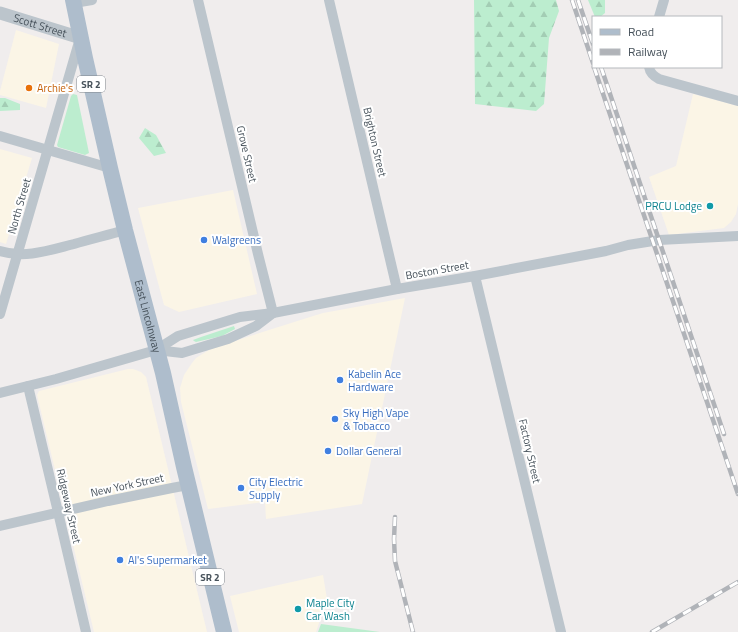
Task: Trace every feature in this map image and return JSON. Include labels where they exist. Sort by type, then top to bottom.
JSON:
[{"type":"main road","name":"East Lincolnway","points":[[74,1],[110,168],[163,374],[188,485],[224,632]]},
{"type":"street","points":[[74,1],[92,0]]},
{"type":"street","name":"Grove Street","points":[[198,0],[273,313]]},
{"type":"street","name":"Brighton Street","points":[[329,0],[397,289]]},
{"type":"street","points":[[659,16],[664,0]]},
{"type":"street","name":"Scott Street","points":[[0,13],[81,38]]},
{"type":"street","name":"North Street","points":[[0,314],[81,38]]},
{"type":"street","points":[[649,69],[654,76],[659,79],[738,101]]},
{"type":"street","points":[[0,136],[110,168]]},
{"type":"street","points":[[0,252],[30,254],[42,252],[125,230]]},
{"type":"street","name":"Boston Street","points":[[0,393],[156,350],[178,336],[240,317],[273,313],[606,251],[628,252],[694,238],[738,236]]},
{"type":"street","name":"Factory Street","points":[[475,276],[561,632]]},
{"type":"street","name":"Boston Street","points":[[156,350],[182,352],[228,339],[256,326],[273,313]]},
{"type":"street","name":"Ridgeway Street","points":[[28,386],[86,632]]},
{"type":"street","name":"New York Street","points":[[0,526],[58,512],[188,485]]},
{"type":"shaded area","points":[[16,30],[59,44],[46,108],[0,95]]},
{"type":"shaded area","points":[[693,94],[738,106],[738,204],[736,214],[731,222],[724,228],[669,235],[649,177],[676,166]]},
{"type":"shaded area","points":[[0,149],[32,158],[6,244],[0,242]]},
{"type":"shaded area","points":[[233,190],[257,294],[179,312],[164,305],[138,208]]},
{"type":"shaded area","points":[[405,298],[362,504],[266,519],[265,502],[208,509],[181,402],[180,388],[184,375],[196,358],[209,350],[222,345],[323,313]]},
{"type":"shaded area","points":[[128,369],[141,372],[146,377],[207,632],[94,632],[37,395],[39,391]]},
{"type":"shaded area","points":[[323,575],[327,599],[316,632],[239,632],[230,596]]},
{"type":"green space","points":[[474,0],[556,0],[559,11],[549,38],[544,104],[536,111],[475,104]]},
{"type":"green space","points":[[588,0],[605,0],[605,13],[601,16],[595,16]]},
{"type":"green space","points":[[73,94],[77,95],[89,153],[85,155],[58,147],[57,145],[71,96]]},
{"type":"green space","points":[[0,98],[5,98],[20,104],[20,110],[0,111]]},
{"type":"green space","points":[[145,128],[156,135],[166,153],[154,156],[139,138]]},
{"type":"green space","points":[[234,326],[235,329],[222,336],[196,342],[193,340],[201,337]]},
{"type":"green space","points":[[321,624],[380,632],[318,632]]},
{"type":"railway","points":[[572,0],[592,60]]},
{"type":"railway","points":[[578,0],[592,41]]},
{"type":"railway","points":[[594,68],[738,494]]},
{"type":"railway","points":[[601,68],[724,434]]},
{"type":"railway","points":[[395,517],[395,561],[413,632]]},
{"type":"railway","points":[[652,632],[738,582]]},
{"type":"place","name":"Archie's","points":[[29,88]]},
{"type":"place","name":"PRCU Lodge","points":[[710,206]]},
{"type":"place","name":"Walgreens","points":[[204,240]]},
{"type":"place","name":"Kabelin Ace Hardware","points":[[340,380]]},
{"type":"place","name":"Sky High Vape & Tobacco","points":[[335,419]]},
{"type":"place","name":"Dollar General","points":[[328,451]]},
{"type":"place","name":"City Electric Supply","points":[[241,488]]},
{"type":"place","name":"Al's Supermarket","points":[[120,560]]},
{"type":"place","name":"Maple City Car Wash","points":[[298,609]]}]
